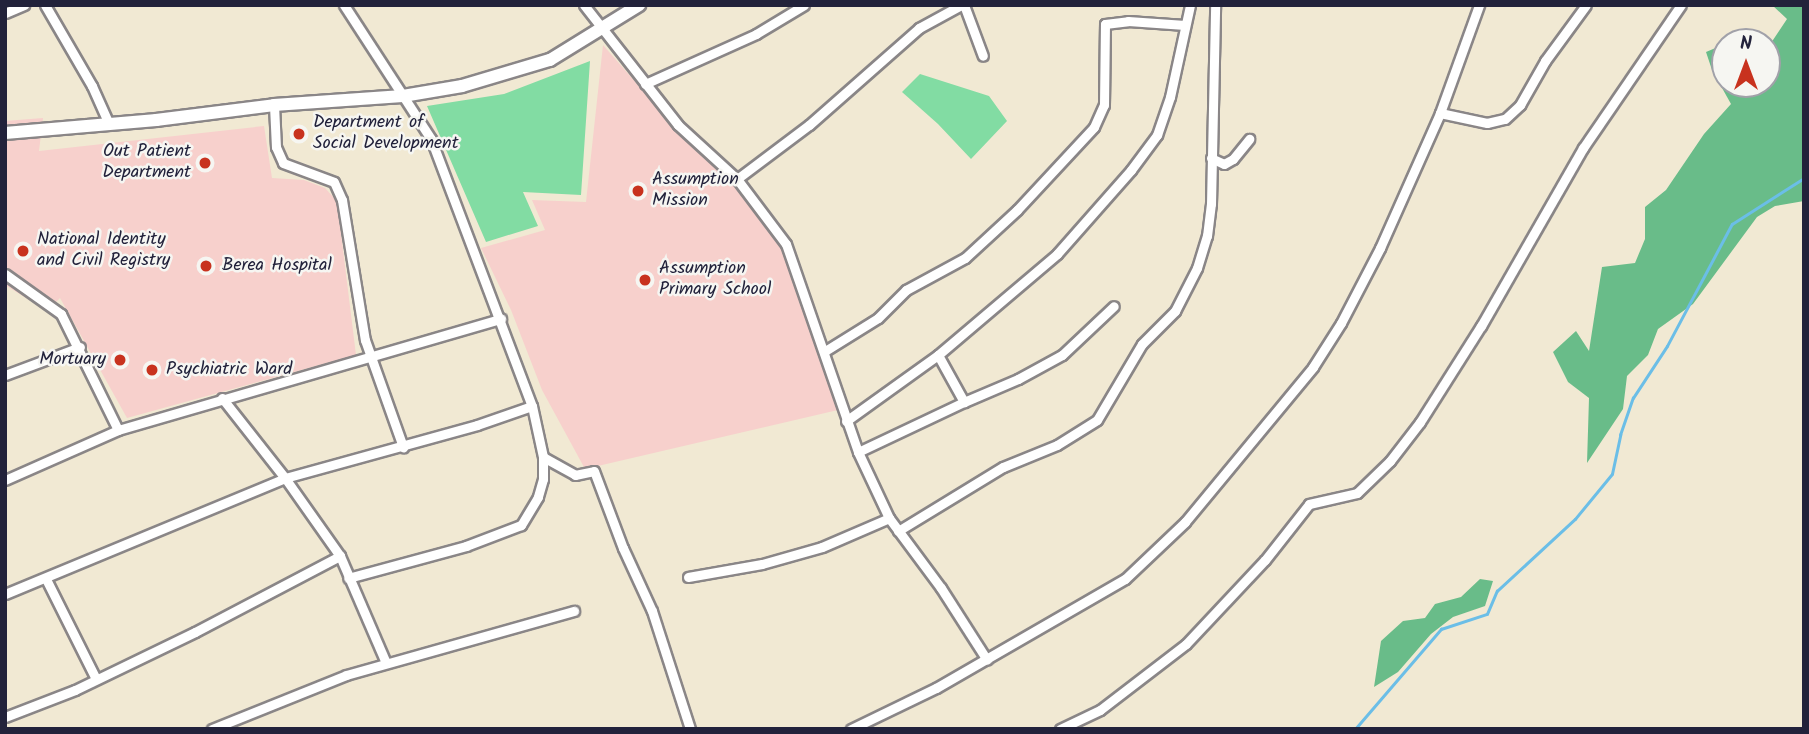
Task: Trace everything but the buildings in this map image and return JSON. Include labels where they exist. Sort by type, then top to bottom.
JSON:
[{"type":"main road","points":[[5,134],[274,105],[403,96],[462,86],[531,66],[605,29],[639,5]]},
{"type":"street","points":[[5,13],[24,5]]},
{"type":"street","points":[[45,5],[92,86],[109,124]]},
{"type":"street","points":[[344,5],[430,139],[532,405],[543,457],[543,479],[538,498],[521,525],[466,546],[348,578]]},
{"type":"street","points":[[584,5],[678,125],[737,179],[786,244],[807,308],[825,351],[846,421],[889,519],[941,588],[987,660]]},
{"type":"street","points":[[645,83],[757,34],[804,5]]},
{"type":"street","points":[[737,179],[809,125],[919,28],[962,5],[982,56]]},
{"type":"street","points":[[846,421],[938,355],[1056,254],[1131,170],[1157,135],[1170,97],[1190,5]]},
{"type":"street","points":[[898,531],[1003,467],[1057,445],[1097,420],[1142,344],[1175,311],[1197,268],[1208,236],[1211,204],[1214,5]]},
{"type":"street","points":[[851,729],[987,660],[1125,579],[1185,522],[1313,367],[1341,323],[1380,248],[1440,113],[1479,5]]},
{"type":"street","points":[[1440,113],[1473,122],[1487,123],[1505,119],[1520,106],[1545,61],[1586,5]]},
{"type":"street","points":[[1060,729],[1100,710],[1186,644],[1265,560],[1309,504],[1357,493],[1390,461],[1420,422],[1481,326],[1583,148],[1681,5]]},
{"type":"street","points":[[825,351],[878,318],[906,290],[965,258],[1017,210],[1094,127],[1104,105],[1105,24],[1128,21],[1185,25]]},
{"type":"street","points":[[274,105],[276,147],[283,163],[334,182],[342,200],[365,340],[402,447]]},
{"type":"street","points":[[1210,158],[1224,164],[1233,159],[1249,139]]},
{"type":"street","points":[[5,274],[61,314],[80,347],[118,430]]},
{"type":"street","points":[[858,452],[1018,379],[1062,355],[1114,306]]},
{"type":"street","points":[[5,480],[118,430],[501,319]]},
{"type":"street","points":[[5,375],[80,347]]},
{"type":"street","points":[[938,355],[964,402]]},
{"type":"street","points":[[222,398],[285,478],[340,556],[386,663]]},
{"type":"street","points":[[5,594],[285,478],[508,416],[532,405]]},
{"type":"street","points":[[543,457],[575,475],[594,471],[623,548],[652,611],[690,729]]},
{"type":"street","points":[[688,577],[762,564],[822,547],[889,519]]},
{"type":"street","points":[[5,717],[96,679],[195,632],[340,556]]},
{"type":"street","points":[[46,579],[96,679]]},
{"type":"street","points":[[212,729],[299,692],[386,663],[574,611]]},
{"type":"shaded area","name":"Assumption Primary School","points":[[603,45],[675,127],[737,187],[782,250],[838,410],[585,469],[542,390],[511,310],[481,248],[545,230],[532,200],[586,202]]},
{"type":"shaded area","name":"Berea Hospital","points":[[43,118],[39,151],[264,126],[272,178],[304,180],[325,188],[337,201],[356,355],[127,418],[60,298],[47,311],[5,285],[5,121]]},
{"type":"green space","points":[[1772,5],[1804,5],[1804,201],[1775,206],[1757,217],[1693,304],[1658,329],[1648,355],[1627,376],[1623,409],[1587,463],[1589,398],[1568,382],[1553,352],[1576,331],[1589,351],[1602,267],[1635,263],[1645,239],[1645,207],[1666,190],[1704,134],[1731,104],[1728,98],[1781,98],[1781,28],[1787,19]]},
{"type":"green space","points":[[1711,50],[1711,67],[1706,52]]},
{"type":"green space","points":[[590,61],[581,195],[523,192],[538,226],[486,242],[427,106],[504,94]]},
{"type":"green space","points":[[920,74],[989,96],[1007,121],[971,159],[938,124],[902,92]]},
{"type":"green space","points":[[1480,579],[1493,581],[1485,606],[1453,617],[1431,634],[1398,672],[1374,687],[1381,641],[1403,621],[1425,618],[1435,604],[1461,597]]},
{"type":"waterway","points":[[1355,729],[1441,629],[1487,614],[1497,591],[1575,519],[1612,474],[1620,435],[1633,398],[1667,346],[1732,224],[1804,178]]},
{"type":"place","name":"Department of Social Development","points":[[299,134]]},
{"type":"place","name":"Out Patient Department","points":[[205,163]]},
{"type":"place","name":"Assumption Mission","points":[[638,191]]},
{"type":"place","name":"National Identity and Civil Registry","points":[[23,251]]},
{"type":"place","name":"Berea Hospital","points":[[206,266]]},
{"type":"place","name":"Assumption Primary School","points":[[645,280]]},
{"type":"place","name":"Mortuary","points":[[120,360]]},
{"type":"place","name":"Psychiatric Ward","points":[[152,370]]}]
